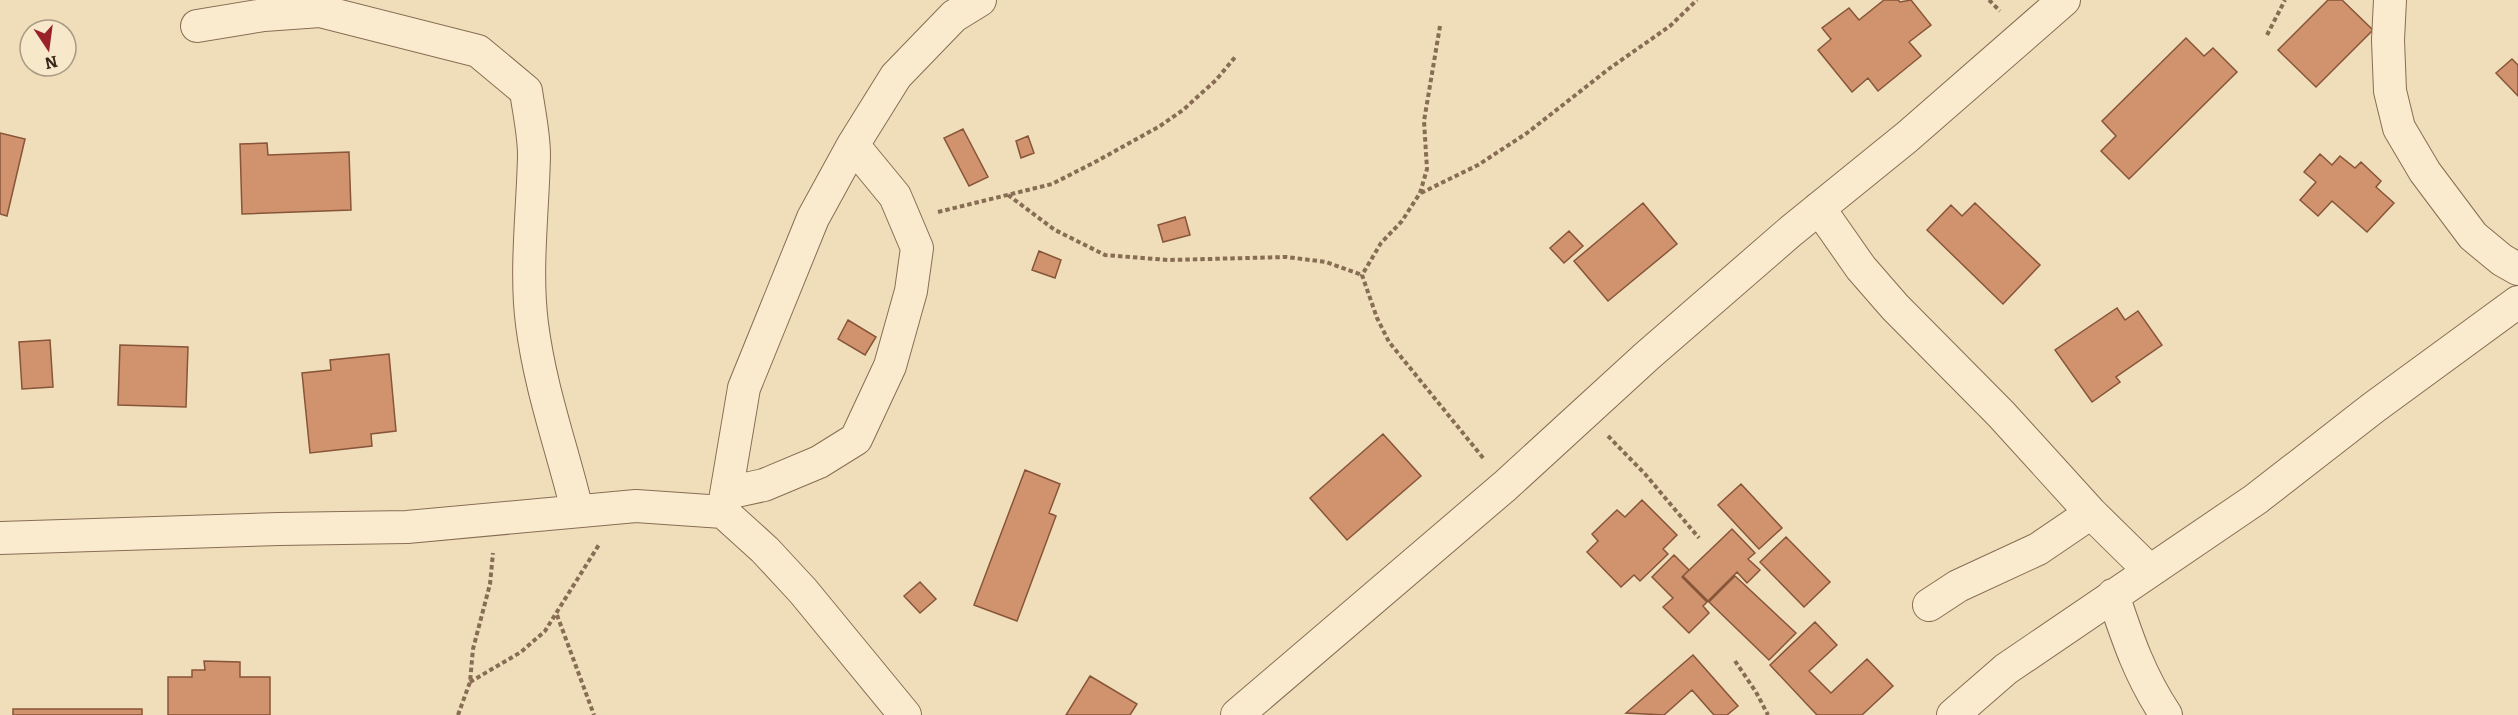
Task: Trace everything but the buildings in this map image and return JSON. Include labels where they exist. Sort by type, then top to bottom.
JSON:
[{"type":"street","points":[[905,715],[803,591],[725,503],[744,388],[813,218],[853,145],[896,76],[954,16],[980,0]]},
{"type":"street","points":[[1239,714],[1505,486],[1584,412],[1819,208],[1907,136],[2064,0]]},
{"type":"street","points":[[2390,0],[2388,40],[2390,91],[2399,128],[2425,172],[2473,236],[2502,260],[2518,269]]},
{"type":"street","points":[[197,26],[264,15],[320,11],[478,51],[526,91],[534,152],[530,240],[531,322],[546,402],[563,454],[577,510]]},
{"type":"street","points":[[0,538],[407,527],[577,510],[725,503],[819,462],[856,439],[891,366],[911,291],[917,248],[895,196],[853,145]]},
{"type":"street","points":[[1819,208],[1861,268],[1895,307],[2001,414],[2091,513],[2150,571]]},
{"type":"street","points":[[1953,715],[2006,669],[2256,499],[2373,408],[2518,302]]},
{"type":"street","points":[[1929,604],[1958,586],[2038,549],[2091,513]]},
{"type":"street","points":[[2113,595],[2133,657],[2146,685],[2166,715]]},
{"type":"path","points":[[1420,193],[1478,165],[1527,134],[1610,68],[1670,26],[1697,0]]},
{"type":"path","points":[[2267,35],[2285,0]]},
{"type":"path","points":[[1362,275],[1382,243],[1402,221],[1420,193],[1427,169],[1424,121],[1440,26]]},
{"type":"path","points":[[905,219],[1052,184],[1160,126],[1183,110],[1216,80],[1236,56]]},
{"type":"path","points":[[1008,195],[1055,230],[1105,255],[1168,260],[1287,257],[1326,262],[1362,275]]},
{"type":"path","points":[[1362,275],[1377,318],[1389,342],[1505,486]]},
{"type":"path","points":[[1584,412],[1645,474],[1699,538]]},
{"type":"path","points":[[470,682],[521,652],[545,631],[622,507]]},
{"type":"path","points":[[458,715],[470,682],[473,649],[490,585],[497,517]]},
{"type":"path","points":[[556,614],[594,715]]},
{"type":"path","points":[[1735,661],[1768,715]]}]
